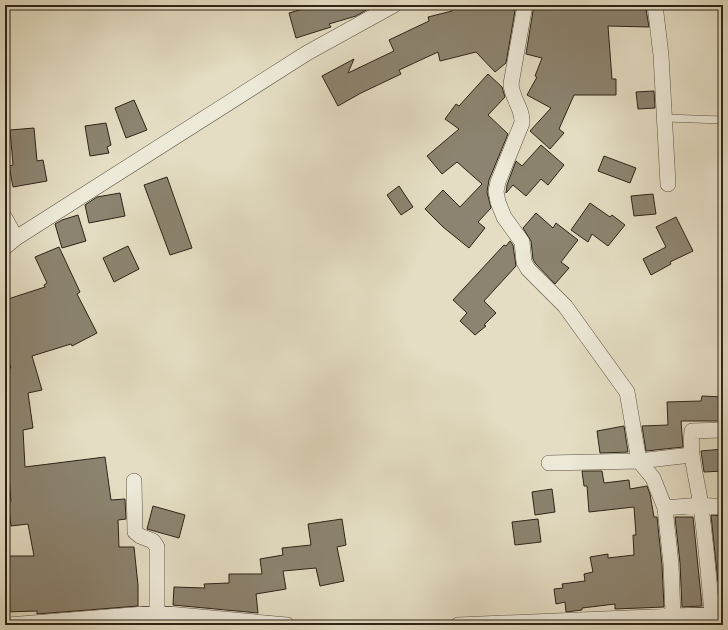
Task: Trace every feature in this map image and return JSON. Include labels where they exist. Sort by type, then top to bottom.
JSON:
[{"type":"street","points":[[5,218],[10,243],[307,53],[394,5]]},
{"type":"street","points":[[525,5],[511,84],[512,94],[521,112],[522,123],[496,187],[498,202],[504,217],[522,242],[524,262],[528,269],[565,306],[627,392],[639,461],[653,478],[665,508],[673,616]]},
{"type":"street","points":[[655,5],[661,55],[668,184]]},
{"type":"street","points":[[458,625],[556,623],[718,614],[690,444],[692,431],[723,430]]},
{"type":"street","points":[[549,463],[639,461],[691,455]]},
{"type":"street","points":[[134,481],[135,532],[140,536],[153,541],[157,547],[157,613]]},
{"type":"street","points":[[665,508],[701,505],[723,506]]},
{"type":"street","points":[[8,625],[157,613],[287,625]]},
{"type":"lane","points":[[664,118],[723,120]]},
{"type":"building","points":[[317,5],[375,5],[356,16],[329,24],[331,27],[296,38],[289,13]]},
{"type":"building","points":[[451,5],[516,5],[506,63],[495,72],[476,52],[440,61],[438,52],[399,70],[401,74],[338,106],[322,76],[354,59],[348,73],[394,51],[389,40],[429,21],[428,17],[452,11]]},
{"type":"building","points":[[534,5],[603,5],[603,9],[646,9],[649,27],[608,26],[612,79],[616,79],[616,95],[574,95],[559,129],[564,133],[550,149],[530,131],[551,108],[527,95],[537,77],[535,76],[542,58],[526,54]]},
{"type":"building","points":[[488,74],[502,87],[505,97],[488,115],[508,134],[489,180],[487,192],[491,208],[478,222],[485,228],[469,248],[443,227],[425,209],[443,190],[460,207],[482,184],[457,162],[442,174],[427,156],[459,129],[445,119],[456,104],[459,106]]},
{"type":"building","points":[[654,91],[655,108],[638,109],[636,92]]},
{"type":"building","points":[[134,100],[147,130],[126,138],[115,108]]},
{"type":"building","points":[[106,123],[111,145],[107,147],[109,153],[90,156],[85,126]]},
{"type":"building","points":[[34,128],[37,161],[43,160],[47,181],[13,187],[9,166],[13,165],[10,130]]},
{"type":"building","points":[[541,145],[564,165],[548,185],[541,179],[526,196],[513,185],[506,193],[507,185],[516,161],[522,166]]},
{"type":"building","points":[[604,156],[636,168],[630,183],[598,171]]},
{"type":"building","points":[[167,177],[192,248],[170,255],[144,185]]},
{"type":"building","points":[[399,186],[413,207],[401,215],[387,195]]},
{"type":"building","points":[[120,193],[125,216],[89,223],[85,205],[97,197]]},
{"type":"building","points":[[653,194],[656,214],[634,216],[631,196]]},
{"type":"building","points":[[590,203],[610,217],[612,215],[625,225],[608,246],[592,234],[588,242],[571,230]]},
{"type":"building","points":[[536,213],[553,228],[556,223],[578,240],[561,262],[569,268],[555,284],[535,263],[533,259],[531,241],[523,228]]},
{"type":"building","points":[[78,215],[86,241],[62,248],[55,224]]},
{"type":"building","points":[[676,217],[693,251],[670,262],[671,264],[651,275],[643,259],[666,247],[656,227]]},
{"type":"building","points":[[510,241],[513,245],[516,266],[484,301],[496,313],[484,325],[486,326],[475,335],[460,321],[467,313],[453,300],[504,245],[506,246]]},
{"type":"building","points":[[128,246],[139,269],[114,282],[103,258]]},
{"type":"building","points":[[59,247],[80,292],[77,294],[97,333],[72,346],[71,344],[32,356],[42,390],[28,393],[33,428],[23,430],[25,467],[105,457],[111,500],[125,499],[126,519],[118,520],[119,547],[134,547],[138,585],[138,606],[37,614],[37,611],[5,612],[5,556],[34,556],[28,524],[11,526],[8,502],[11,501],[8,469],[5,469],[5,368],[11,368],[5,348],[5,300],[45,287],[44,285],[47,283],[35,257]]},
{"type":"building","points":[[702,396],[723,397],[723,421],[681,421],[683,447],[646,451],[642,426],[668,425],[667,402],[701,401]]},
{"type":"building","points":[[624,426],[628,452],[600,453],[597,431]]},
{"type":"building","points":[[723,449],[723,471],[704,472],[701,451]]},
{"type":"building","points":[[582,471],[602,471],[604,483],[629,480],[630,489],[647,486],[654,517],[657,517],[662,565],[664,607],[615,609],[615,604],[582,608],[582,610],[566,612],[565,602],[556,604],[554,589],[563,588],[562,584],[585,581],[584,574],[593,572],[590,557],[608,554],[608,558],[634,555],[633,535],[636,535],[634,507],[589,512],[587,486],[584,486]]},
{"type":"building","points":[[552,489],[555,512],[535,515],[532,492]]},
{"type":"building","points":[[153,506],[185,515],[179,538],[147,529]]},
{"type":"building","points":[[711,515],[723,516],[723,582],[718,582]]},
{"type":"building","points":[[675,517],[693,517],[702,606],[682,607],[680,563]]},
{"type":"building","points":[[342,519],[346,545],[337,547],[344,581],[320,586],[316,568],[283,571],[286,589],[256,594],[258,613],[173,605],[174,587],[205,588],[204,584],[229,583],[229,574],[262,574],[260,559],[283,555],[282,548],[311,545],[308,524]]},
{"type":"building","points":[[538,519],[541,542],[515,545],[512,522]]}]
